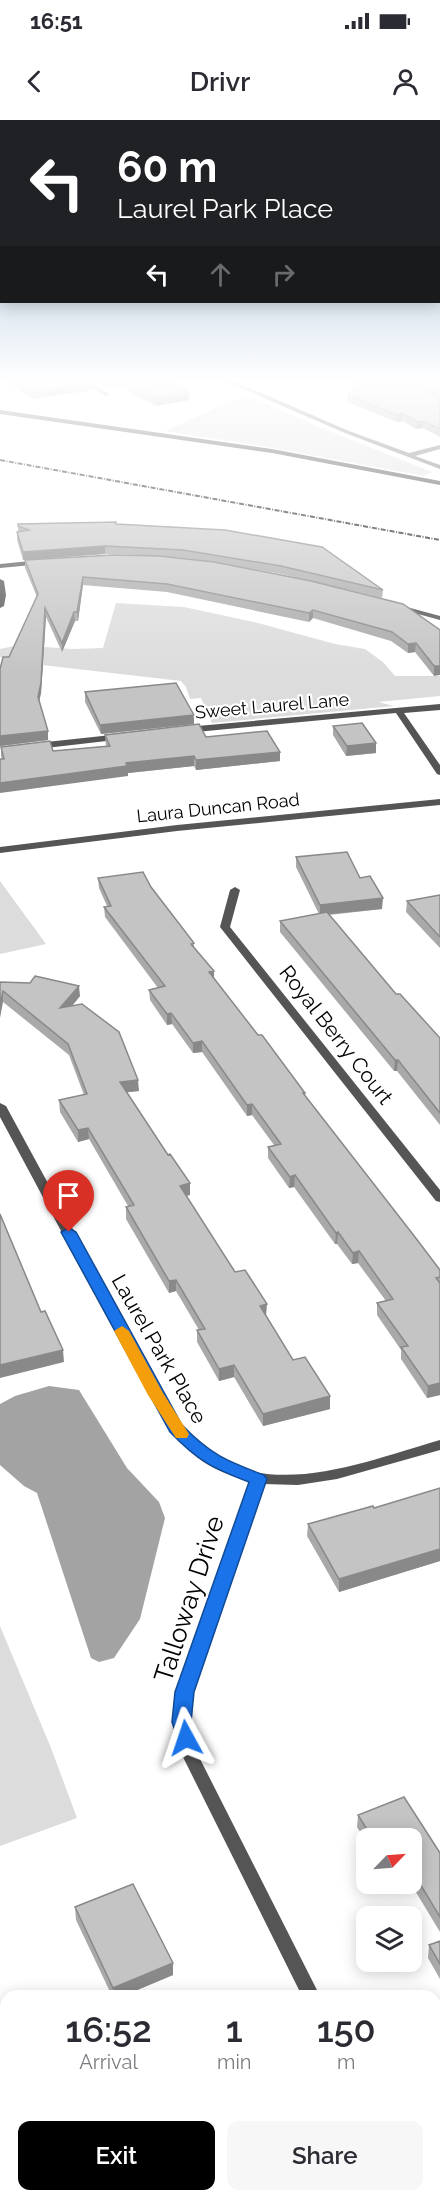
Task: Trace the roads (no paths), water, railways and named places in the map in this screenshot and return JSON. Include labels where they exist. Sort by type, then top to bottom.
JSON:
[{"type":"main road","points":[[420,479],[440,483]]},
{"type":"street","points":[[0,566],[47,561]]},
{"type":"street","points":[[0,581],[2,595],[0,606]]},
{"type":"street","points":[[383,602],[440,618]]},
{"type":"street","name":"Sweet Laurel Lane","points":[[177,731],[440,707]]},
{"type":"street","points":[[399,711],[440,772]]},
{"type":"street","points":[[27,747],[130,736]]},
{"type":"street","name":"Laura Duncan Road","points":[[0,850],[177,828],[440,802]]},
{"type":"street","name":"Royal Berry Court","points":[[236,890],[225,927],[440,1198]]},
{"type":"street","name":"Laurel Park Place","points":[[0,1106],[176,1428],[198,1451],[213,1461],[258,1479],[298,1480],[337,1474],[440,1445]]},
{"type":"street","name":"Talloway Drive","points":[[258,1479],[184,1692],[182,1722],[189,1753],[308,1990]]},
{"type":"railway","points":[[105,479],[440,540]]}]
